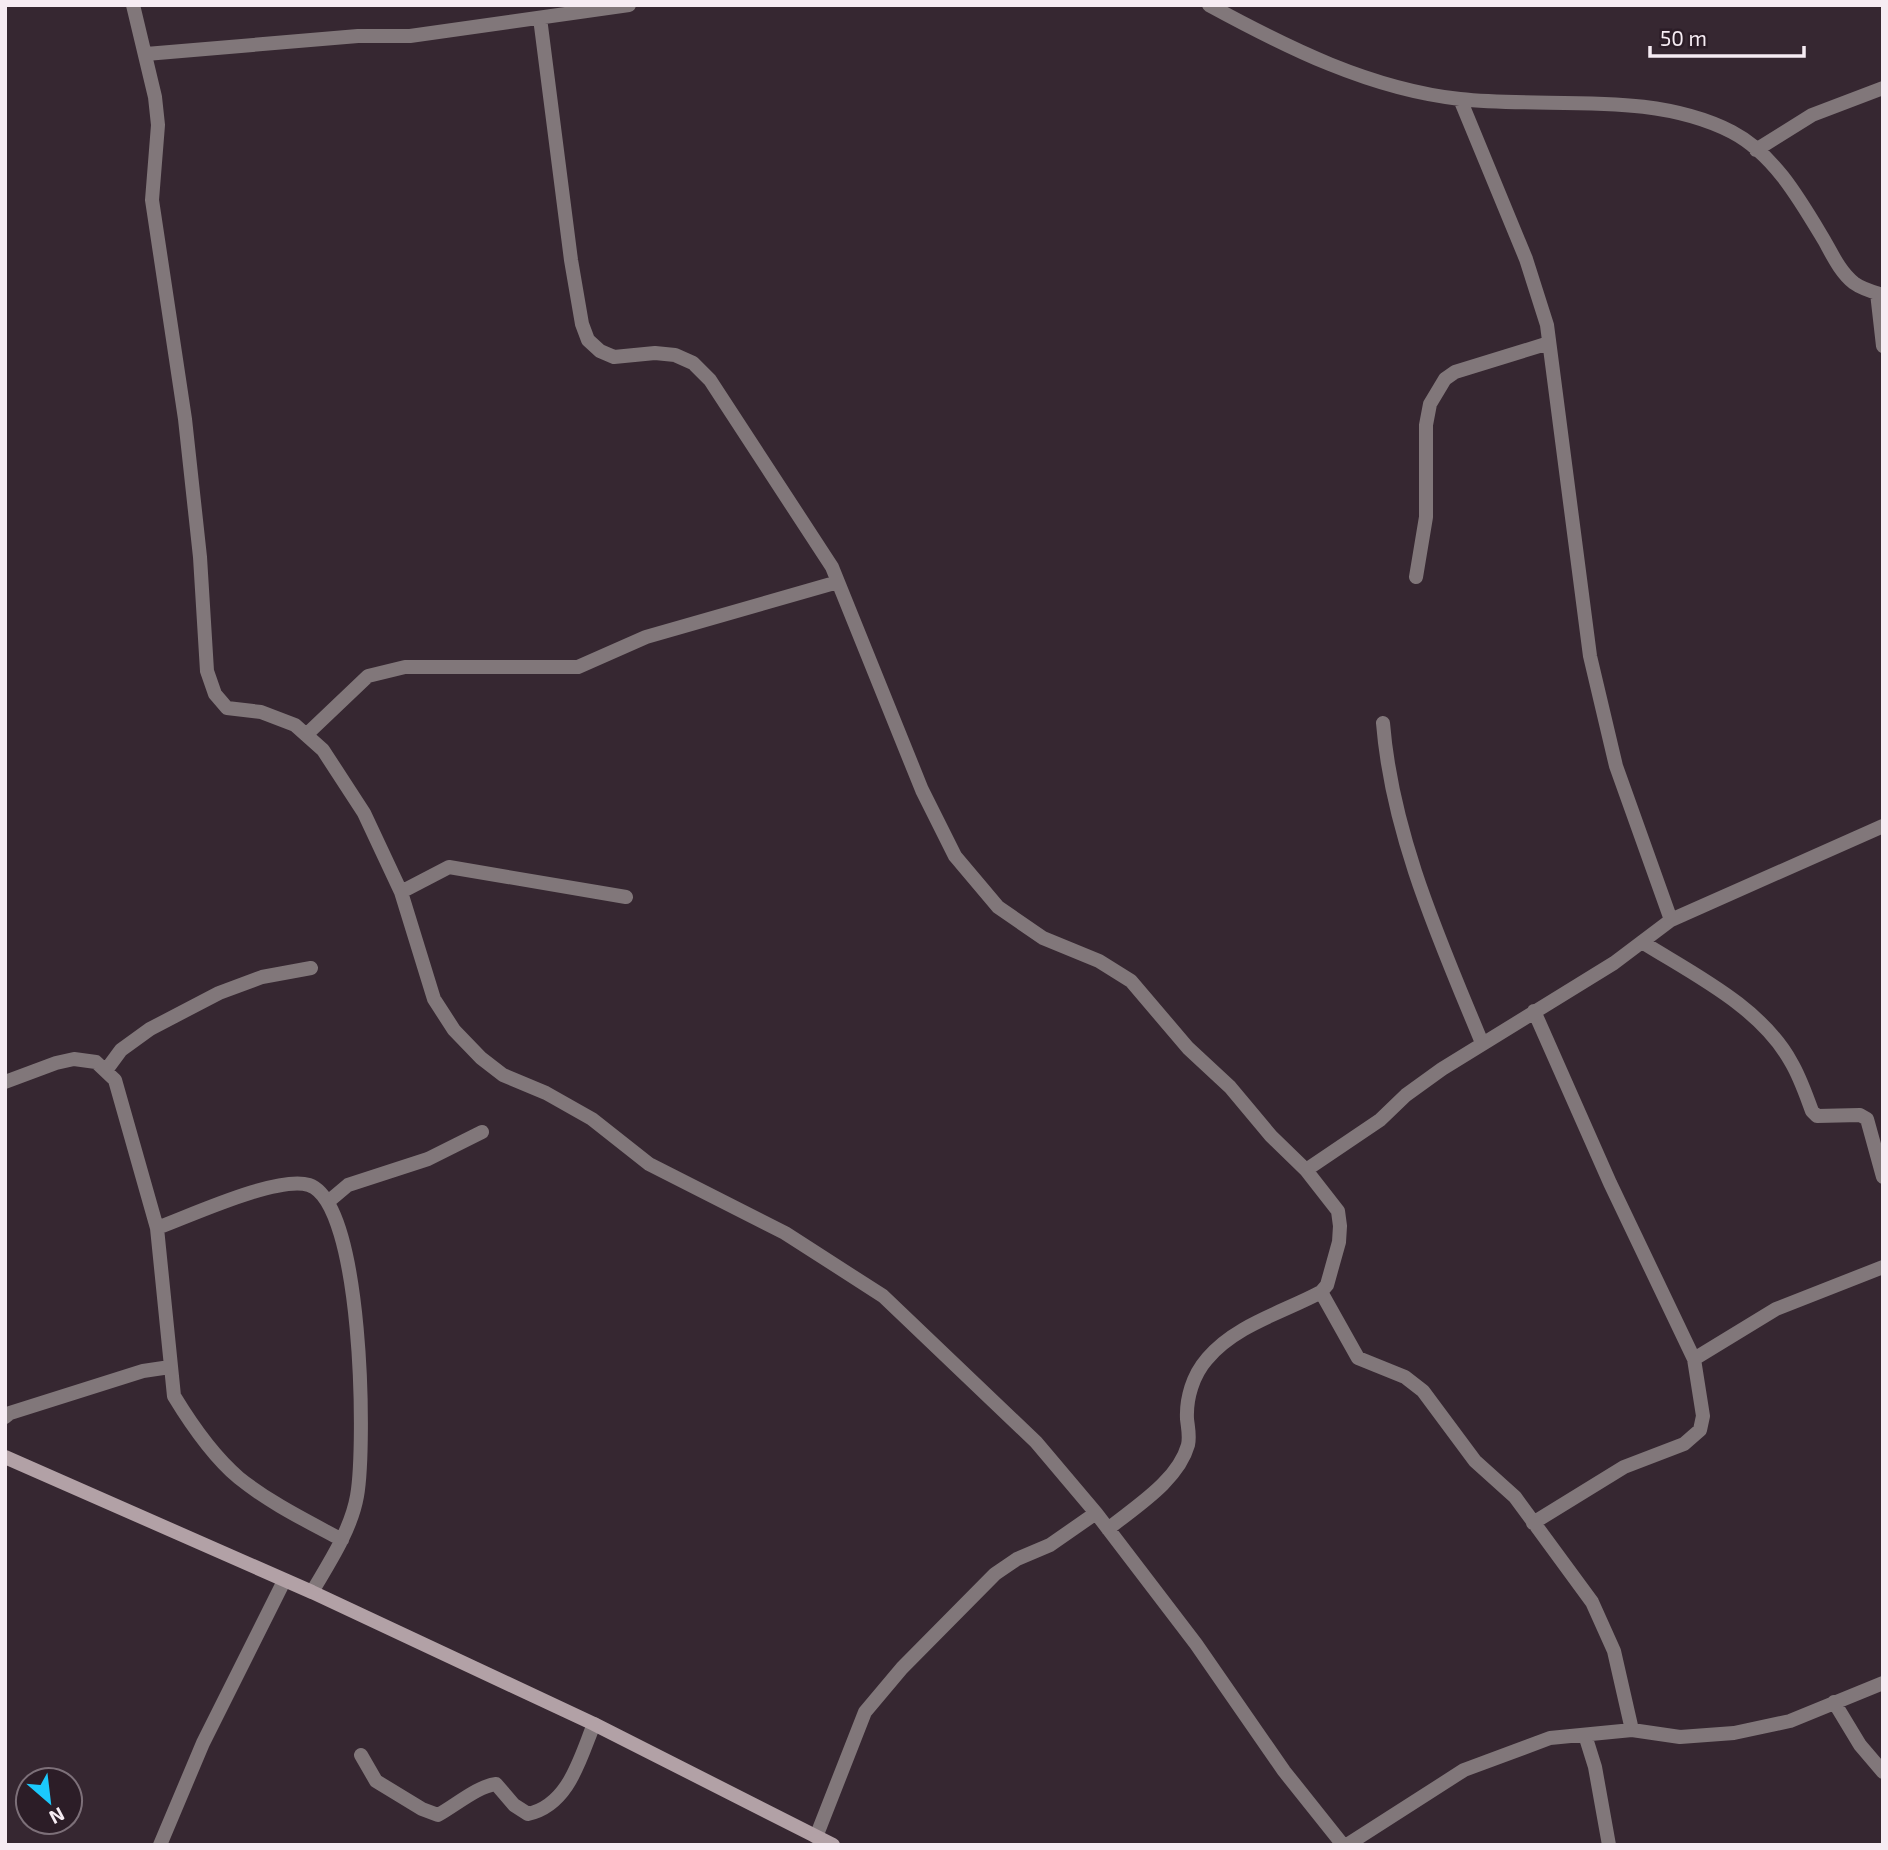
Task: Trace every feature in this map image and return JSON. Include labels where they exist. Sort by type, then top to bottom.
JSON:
[{"type":"street","points":[[133,5],[146,54],[158,124],[152,200],[185,419],[200,557],[206,671],[215,694],[228,708],[261,712],[295,726],[323,750],[363,813],[401,892],[434,999],[454,1030],[481,1058],[503,1075],[546,1093],[592,1119],[649,1164],[785,1233],[883,1296],[911,1321],[1036,1442],[1096,1513],[1196,1644],[1284,1771],[1345,1845],[1464,1770],[1550,1738],[1632,1730],[1679,1737],[1734,1733],[1790,1721],[1883,1683]]},
{"type":"street","points":[[146,54],[358,36],[410,36],[629,5]]},
{"type":"street","points":[[1209,5],[1296,52],[1404,90],[1460,99],[1637,106],[1700,118],[1734,133],[1767,158],[1808,212],[1844,275],[1855,284],[1880,294],[1883,346]]},
{"type":"street","points":[[540,18],[571,260],[582,324],[589,340],[600,351],[614,357],[655,353],[675,355],[692,363],[710,380],[832,567],[922,790],[956,856],[998,907],[1043,938],[1099,961],[1132,981],[1188,1048],[1230,1087],[1271,1136],[1306,1170],[1338,1211],[1340,1226],[1333,1264],[1321,1292],[1245,1328],[1207,1359],[1192,1385],[1187,1416],[1189,1438],[1181,1462],[1154,1490],[1108,1529]]},
{"type":"street","points":[[1756,150],[1812,115],[1883,88]]},
{"type":"street","points":[[1460,99],[1526,259],[1549,343],[1590,656],[1616,766],[1671,920]]},
{"type":"street","points":[[1416,577],[1426,517],[1426,425],[1430,404],[1445,379],[1455,372],[1549,343]]},
{"type":"street","points":[[306,735],[368,676],[380,672],[405,667],[474,665],[578,667],[646,637],[838,582]]},
{"type":"street","points":[[1383,723],[1386,757],[1408,853],[1482,1043]]},
{"type":"street","points":[[1306,1170],[1380,1120],[1406,1095],[1442,1069],[1614,963],[1671,920],[1883,826]]},
{"type":"street","points":[[401,892],[449,867],[626,897]]},
{"type":"street","points":[[1642,942],[1744,1009],[1768,1032],[1791,1060],[1812,1111],[1817,1116],[1860,1115],[1867,1119],[1883,1177]]},
{"type":"street","points":[[107,1069],[121,1049],[150,1029],[219,993],[262,977],[311,968]]},
{"type":"street","points":[[1533,1523],[1624,1467],[1684,1444],[1700,1430],[1703,1416],[1694,1359],[1616,1195],[1534,1012]]},
{"type":"street","points":[[5,1082],[74,1059],[96,1062],[107,1069],[115,1080],[157,1228],[174,1396],[187,1417],[236,1476],[268,1499],[342,1540]]},
{"type":"street","points":[[329,1201],[348,1185],[428,1159],[482,1132]]},
{"type":"street","points":[[157,1228],[270,1187],[296,1182],[310,1186],[329,1201],[353,1295],[361,1390],[357,1498],[342,1540],[313,1592]]},
{"type":"street","points":[[1694,1359],[1776,1309],[1883,1267]]},
{"type":"street","points":[[1321,1292],[1358,1358],[1405,1377],[1423,1391],[1475,1461],[1515,1497],[1592,1602],[1606,1628],[1632,1730]]},
{"type":"street","points":[[5,1417],[10,1413],[143,1371],[170,1367]]},
{"type":"street","points":[[5,1457],[313,1592],[594,1724],[833,1845]]},
{"type":"street","points":[[816,1837],[865,1712],[902,1668],[995,1574],[1017,1559],[1050,1545],[1096,1513]]},
{"type":"street","points":[[160,1845],[204,1743],[284,1581]]},
{"type":"street","points":[[1834,1702],[1860,1745],[1883,1772]]},
{"type":"street","points":[[361,1755],[376,1781],[422,1810],[438,1815],[466,1801],[482,1786],[496,1784],[514,1805],[528,1814],[550,1805],[569,1783],[594,1724]]},
{"type":"street","points":[[1585,1735],[1595,1767],[1609,1845]]}]
